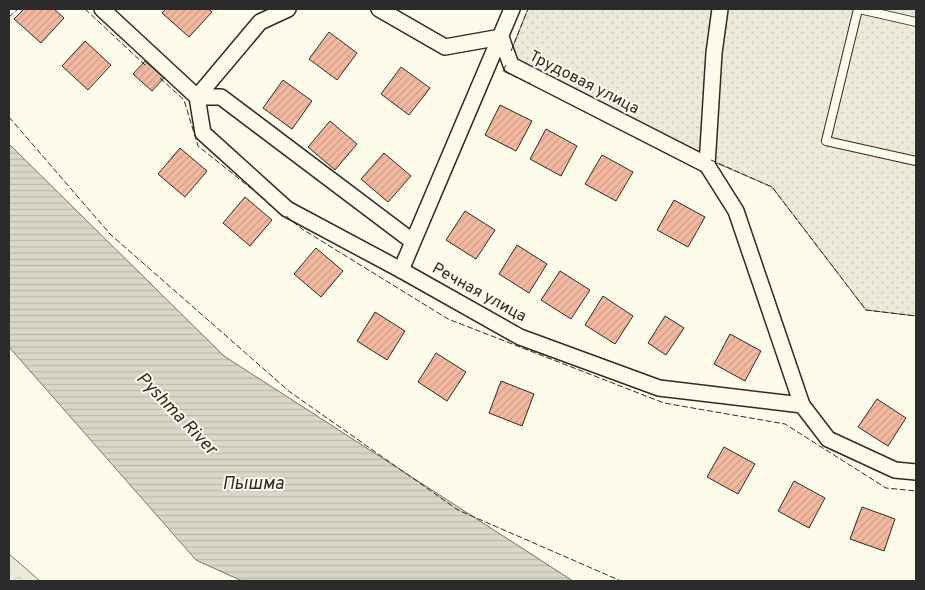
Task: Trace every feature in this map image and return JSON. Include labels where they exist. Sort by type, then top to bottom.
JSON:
[{"type":"street","points":[[102,9],[197,97],[221,96],[412,241]]},
{"type":"street","points":[[197,97],[260,22],[288,9]]},
{"type":"street","points":[[379,9],[445,48],[501,36]]},
{"type":"street","points":[[401,270],[512,9]]},
{"type":"street","points":[[720,9],[714,53],[707,165],[736,212],[802,405],[828,440],[895,470],[916,472]]},
{"type":"street","name":"Трудовая улица","points":[[501,36],[511,65],[707,165]]},
{"type":"street","name":"Речная улица","points":[[197,97],[202,133],[286,209],[401,270],[520,337],[659,388],[802,405]]},
{"type":"lane","points":[[916,22],[858,9],[826,141],[916,161]]},
{"type":"green space","points":[[528,9],[916,9],[916,316],[866,310],[772,187],[503,71]]},
{"type":"green space","points":[[9,554],[40,581],[9,581]]},
{"type":"water","name":"Пышма","points":[[9,144],[224,356],[573,581],[242,581],[196,560],[9,347]]},
{"type":"building","points":[[24,9],[54,9],[64,18],[41,43],[14,19]]},
{"type":"building","points":[[166,9],[208,9],[212,12],[189,37],[162,13]]},
{"type":"building","points":[[329,32],[357,53],[337,80],[309,59]]},
{"type":"building","points":[[85,41],[111,65],[88,90],[62,66]]},
{"type":"building","points":[[145,61],[164,78],[152,91],[133,74]]},
{"type":"building","points":[[401,67],[430,88],[409,115],[381,94]]},
{"type":"building","points":[[283,80],[312,101],[292,129],[263,108]]},
{"type":"building","points":[[500,105],[532,121],[516,151],[485,135]]},
{"type":"building","points":[[330,121],[357,144],[335,170],[308,147]]},
{"type":"building","points":[[546,129],[577,146],[561,176],[530,159]]},
{"type":"building","points":[[180,148],[207,171],[185,197],[158,174]]},
{"type":"building","points":[[384,153],[411,176],[388,202],[361,179]]},
{"type":"building","points":[[602,155],[633,172],[616,201],[585,184]]},
{"type":"building","points":[[245,197],[272,220],[250,246],[223,223]]},
{"type":"building","points":[[674,200],[705,217],[688,247],[657,230]]},
{"type":"building","points":[[465,211],[495,230],[476,259],[446,240]]},
{"type":"building","points":[[517,245],[547,264],[529,293],[499,274]]},
{"type":"building","points":[[316,248],[343,271],[321,297],[294,274]]},
{"type":"building","points":[[560,271],[590,290],[571,319],[541,300]]},
{"type":"building","points":[[603,296],[633,316],[615,344],[585,325]]},
{"type":"building","points":[[375,312],[405,331],[387,360],[357,341]]},
{"type":"building","points":[[665,316],[684,328],[666,355],[648,343]]},
{"type":"building","points":[[730,334],[761,351],[745,381],[714,364]]},
{"type":"building","points":[[436,353],[466,372],[447,401],[418,382]]},
{"type":"building","points":[[501,381],[534,394],[522,426],[489,413]]},
{"type":"building","points":[[877,399],[906,418],[888,446],[858,427]]},
{"type":"building","points":[[724,447],[755,464],[738,494],[707,477]]},
{"type":"building","points":[[794,481],[825,498],[809,528],[778,511]]},
{"type":"building","points":[[862,507],[895,519],[884,551],[850,539]]},
{"type":"fence","points":[[9,17],[18,9]]},
{"type":"fence","points":[[85,9],[145,65]]},
{"type":"fence","points":[[511,51],[528,9]]},
{"type":"fence","points":[[506,65],[503,71],[531,84]]},
{"type":"fence","points":[[160,78],[184,100],[198,146],[268,202]]},
{"type":"fence","points":[[9,117],[110,234],[290,392],[458,510],[621,581]]},
{"type":"fence","points":[[711,160],[772,187],[866,310],[916,316]]},
{"type":"fence","points":[[286,216],[302,229],[448,319],[664,403],[785,424],[886,488],[916,491]]},
{"type":"water label","name":"Pyshma River","points":[[176,414]]}]
